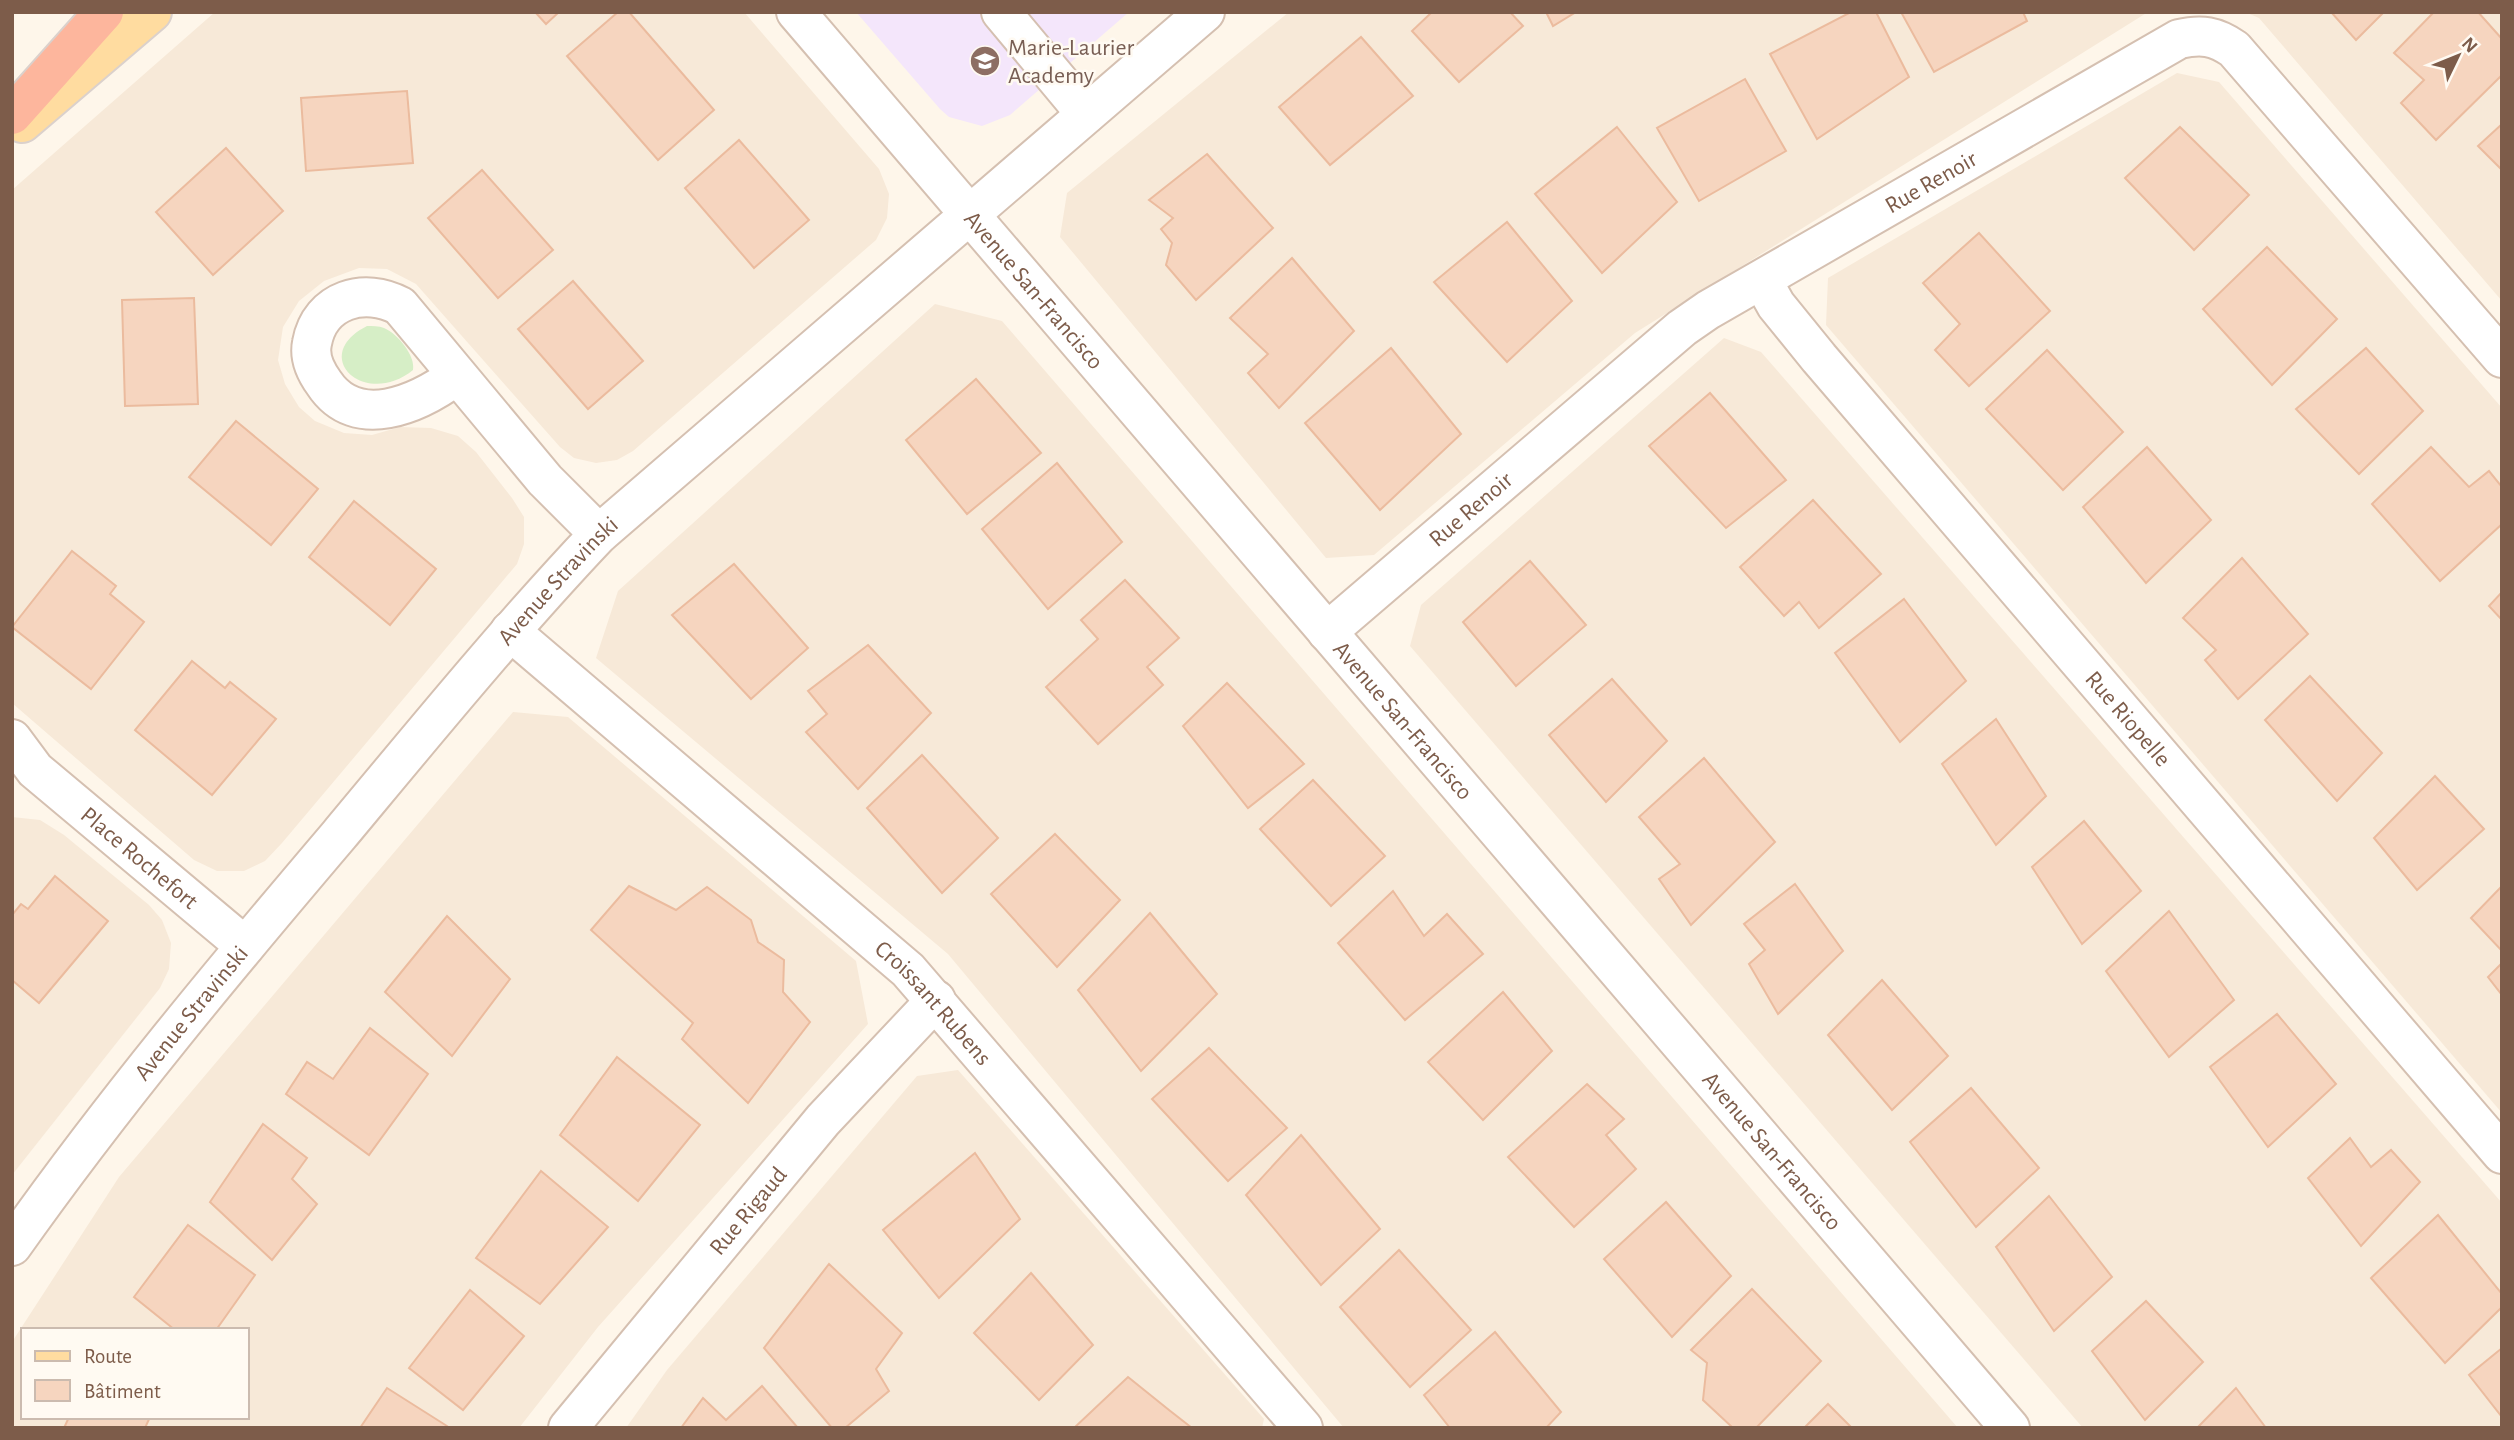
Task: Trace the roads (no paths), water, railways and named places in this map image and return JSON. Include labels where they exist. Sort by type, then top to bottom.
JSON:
[{"type":"highway","points":[[12,115],[104,12]]},
{"type":"main road","points":[[12,131],[152,12]]},
{"type":"street","name":"Avenue San-Francisco","points":[[796,12],[2010,1428]]},
{"type":"street","points":[[1000,12],[1086,114]]},
{"type":"street","name":"Avenue Stravinski","points":[[12,1246],[119,1104],[245,946],[510,631],[599,534],[1205,12]]},
{"type":"street","name":"Rue Renoir","points":[[1327,632],[1682,328],[2159,49],[2179,39],[2200,34],[2219,39],[2250,64],[2502,358]]},
{"type":"street","name":"Rue Riopelle","points":[[1762,280],[1776,305],[1819,358],[2502,1154]]},
{"type":"street","points":[[456,376],[545,480],[599,534]]},
{"type":"street","name":"Croissant Rubens","points":[[510,631],[881,943],[936,1000],[1303,1428]]},
{"type":"street","name":"Place Rochefort","points":[[12,739],[24,780],[245,946]]},
{"type":"street","name":"Rue Rigaud","points":[[568,1428],[823,1120],[936,1000]]},
{"type":"place","name":"Marie-Laurier Academy","points":[[985,61]]}]
